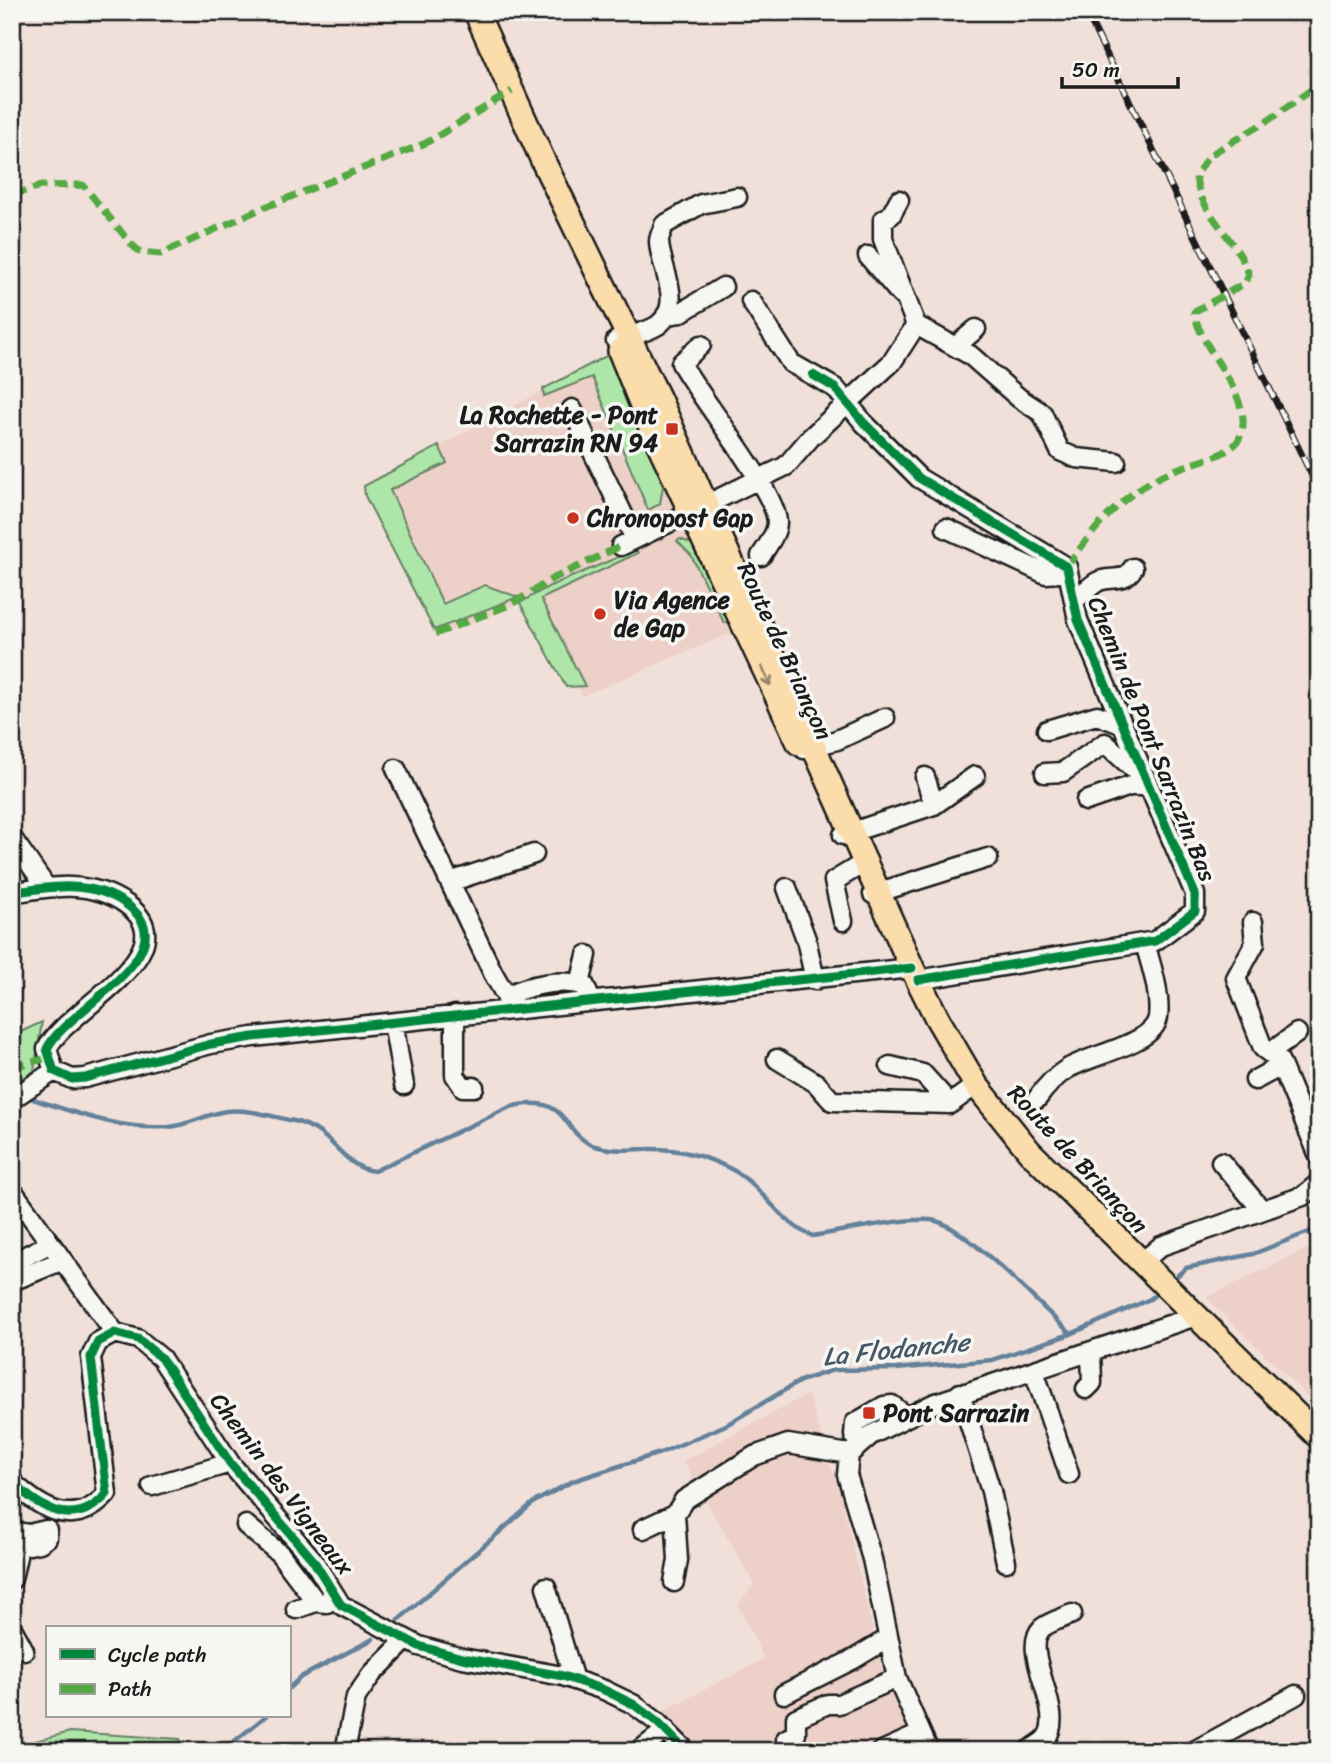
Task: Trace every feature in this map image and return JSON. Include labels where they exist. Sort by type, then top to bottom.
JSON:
[{"type":"main road","name":"Route de Briançon","points":[[476,12],[808,747],[913,970],[976,1085],[1030,1153],[1193,1314],[1315,1426]]},
{"type":"main road","name":"Route de Briançon","points":[[622,338],[650,425],[699,509],[774,652],[808,747]]},
{"type":"street","points":[[622,338],[659,324],[670,305],[668,274],[659,240],[664,225],[701,204],[737,197]]},
{"type":"street","points":[[899,201],[891,215],[883,220],[883,239],[916,325],[956,346],[1019,398],[1042,413],[1060,451],[1076,458],[1116,462]]},
{"type":"street","points":[[868,256],[893,288],[907,299]]},
{"type":"street","points":[[666,315],[680,313],[723,287]]},
{"type":"street","points":[[751,301],[791,363],[835,388],[864,423],[919,478],[1067,567],[1059,573],[1046,574],[947,528]]},
{"type":"street","points":[[572,408],[628,542],[786,467],[811,437],[892,362],[916,325]]},
{"type":"street","points":[[956,346],[976,329]]},
{"type":"street","points":[[701,345],[681,363],[705,404],[760,481],[777,521],[775,533],[761,556]]},
{"type":"street","name":"Chemin de Pont Sarrazin Bas","points":[[508,1002],[590,1001],[913,970],[1145,943],[1155,941],[1195,911],[1195,894],[1144,782],[1078,620],[1067,567]]},
{"type":"street","points":[[1074,601],[1100,580],[1118,579],[1133,568]]},
{"type":"street","points":[[1047,730],[1097,715],[1121,724]]},
{"type":"street","points":[[808,747],[837,740],[885,718]]},
{"type":"street","points":[[1045,773],[1063,772],[1105,743],[1144,782],[1086,801]]},
{"type":"street","points":[[396,769],[508,1002]]},
{"type":"street","points":[[848,832],[934,805],[975,776]]},
{"type":"street","points":[[925,777],[934,805]]},
{"type":"street","points":[[12,838],[46,887]]},
{"type":"street","points":[[450,882],[534,854]]},
{"type":"street","points":[[877,893],[988,858]]},
{"type":"street","points":[[843,921],[834,881],[863,863]]},
{"type":"street","points":[[12,893],[46,887],[75,886],[121,901],[143,919],[146,934],[144,948],[122,976],[52,1038],[47,1048],[54,1071],[72,1079],[85,1078],[211,1044],[455,1015],[508,1002],[524,988],[573,982],[585,986],[590,1001]]},
{"type":"street","points":[[787,888],[806,939],[815,980]]},
{"type":"street","points":[[1253,922],[1255,943],[1236,978],[1263,1048],[1276,1060],[1319,1156]]},
{"type":"street","points":[[1037,1099],[1049,1081],[1068,1068],[1132,1044],[1152,1031],[1158,1021],[1159,1002],[1145,943]]},
{"type":"street","points":[[580,984],[587,954]]},
{"type":"street","points":[[455,1015],[457,1081],[463,1087],[474,1087]]},
{"type":"street","points":[[393,1023],[404,1085]]},
{"type":"street","points":[[1255,1080],[1276,1060],[1297,1033]]},
{"type":"street","points":[[777,1059],[816,1083],[832,1101],[950,1104],[976,1085]]},
{"type":"street","points":[[890,1066],[923,1074],[950,1104]]},
{"type":"street","points":[[12,1099],[54,1071]]},
{"type":"street","points":[[1221,1162],[1262,1210]]},
{"type":"street","points":[[1148,1270],[1161,1246],[1303,1196],[1319,1183]]},
{"type":"street","points":[[12,1190],[115,1333],[98,1342],[91,1357],[107,1494],[96,1506],[82,1511],[56,1512],[34,1502],[12,1482]]},
{"type":"street","points":[[12,1263],[49,1244]]},
{"type":"street","points":[[12,1281],[61,1261]]},
{"type":"street","points":[[643,1529],[675,1514],[684,1500],[754,1456],[788,1444],[853,1448],[906,1416],[960,1393],[1091,1352],[1187,1319],[1193,1314]]},
{"type":"street","name":"Chemin des Vigneaux","points":[[115,1333],[138,1339],[161,1358],[230,1463],[313,1560],[341,1605],[406,1640],[462,1658],[575,1680],[633,1704],[666,1730],[686,1751]]},
{"type":"street","points":[[1086,1389],[1092,1383],[1091,1352]]},
{"type":"street","points":[[1034,1371],[1069,1474]]},
{"type":"street","points":[[960,1393],[991,1491],[1006,1562]]},
{"type":"street","points":[[853,1448],[847,1475],[872,1559],[887,1639],[897,1678],[925,1743],[883,1751]]},
{"type":"street","points":[[152,1486],[230,1463]]},
{"type":"street","points":[[12,1579],[19,1546],[40,1543],[47,1538],[47,1530],[56,1512]]},
{"type":"street","points":[[674,1582],[677,1560],[675,1514]]},
{"type":"street","points":[[246,1525],[280,1554],[316,1602]]},
{"type":"street","points":[[12,1531],[29,1534],[47,1530]]},
{"type":"street","points":[[545,1587],[575,1680]]},
{"type":"street","points":[[296,1609],[316,1602],[341,1605]]},
{"type":"street","points":[[1028,1751],[1047,1737],[1052,1722],[1038,1661],[1038,1638],[1042,1628],[1072,1614]]},
{"type":"street","points":[[12,1628],[24,1650]]},
{"type":"street","points":[[784,1694],[887,1639]]},
{"type":"street","points":[[345,1751],[356,1697],[372,1674],[406,1640]]},
{"type":"street","points":[[786,1739],[796,1734],[796,1718],[828,1704],[839,1704],[897,1678]]},
{"type":"street","points":[[1194,1751],[1296,1695]]},
{"type":"street","points":[[639,1751],[666,1730]]},
{"type":"shaded area","points":[[610,355],[736,631],[582,696],[532,598],[437,637],[364,486]]},
{"type":"shaded area","points":[[1319,1243],[1319,1407],[1206,1298]]},
{"type":"shaded area","points":[[808,1394],[842,1501],[883,1674],[907,1730],[859,1751],[704,1751],[661,1712],[764,1659],[738,1605],[754,1584],[683,1461]]},
{"type":"green space","points":[[612,353],[665,474],[660,504],[648,510],[592,377],[544,396],[543,389]]},
{"type":"green space","points":[[439,446],[447,463],[390,490],[443,604],[485,585],[518,597],[434,630],[365,496],[364,486]]},
{"type":"green space","points":[[680,539],[698,546],[731,620],[724,623],[691,555],[677,541]]},
{"type":"green space","points":[[635,550],[638,553],[541,599],[585,686],[566,687],[520,603],[550,586]]},
{"type":"green space","points":[[42,1022],[34,1071],[12,1085],[12,1036]]},
{"type":"green space","points":[[70,1732],[180,1739],[185,1751],[12,1751],[12,1747]]},
{"type":"waterway","points":[[33,1099],[100,1120],[134,1126],[176,1126],[226,1111],[260,1113],[308,1126],[319,1132],[354,1163],[374,1171],[510,1107],[544,1105],[554,1109],[575,1132],[595,1146],[615,1150],[680,1151],[712,1160],[731,1169],[742,1176],[791,1223],[813,1236],[910,1220],[936,1221],[950,1227],[985,1253],[1071,1334]]},
{"type":"waterway","name":"La Flodanche","points":[[1170,1282],[1186,1268],[1253,1254],[1319,1228]]},
{"type":"waterway","name":"La Flodanche","points":[[395,1623],[534,1502],[573,1481],[663,1452],[726,1425],[800,1381],[833,1370],[896,1369],[992,1360],[1071,1334],[1150,1299],[1161,1290]]},
{"type":"waterway","name":"La Flodanche","points":[[290,1687],[301,1677],[373,1639]]},
{"type":"waterway","name":"La Flodanche","points":[[222,1751],[263,1718]]},
{"type":"railway","points":[[1086,12],[1319,490]]},
{"type":"marked path","points":[[1067,567],[1101,523],[1128,497],[1159,477],[1226,451],[1235,445],[1239,438],[1243,423],[1240,405],[1228,378],[1204,339],[1194,312],[1245,283],[1249,275],[1237,250],[1204,203],[1196,177],[1208,156],[1269,120],[1319,84]]},
{"type":"marked path","points":[[12,195],[41,186],[83,185],[132,245],[140,252],[161,254],[258,210],[426,143],[512,91]]},
{"type":"marked path","points":[[435,634],[512,604],[552,579],[621,546]]},
{"type":"marked path","points":[[12,1067],[48,1058]]},
{"type":"cycle path","points":[[813,375],[835,388],[864,423],[919,478],[1067,567],[1078,620],[1195,894],[1195,911],[1155,941],[918,980]]},
{"type":"cycle path","points":[[12,893],[56,887],[99,891],[126,904],[143,922],[144,941],[135,960],[58,1033],[47,1049],[54,1071],[72,1079],[85,1078],[211,1044],[253,1037],[912,968]]},
{"type":"cycle path","points":[[12,1482],[34,1500],[58,1512],[82,1511],[95,1505],[107,1494],[91,1357],[98,1342],[115,1333],[138,1339],[161,1358],[230,1463],[313,1560],[341,1605],[419,1646],[462,1658],[563,1676],[604,1690],[633,1704],[657,1722],[686,1751]]},
{"type":"place","name":"La Rochette - Pont Sarrazin RN 94","points":[[672,429]]},
{"type":"place","name":"Chronopost Gap","points":[[573,518]]},
{"type":"place","name":"Via Agence de Gap","points":[[600,614]]},
{"type":"place","name":"Pont Sarrazin","points":[[869,1413]]}]
